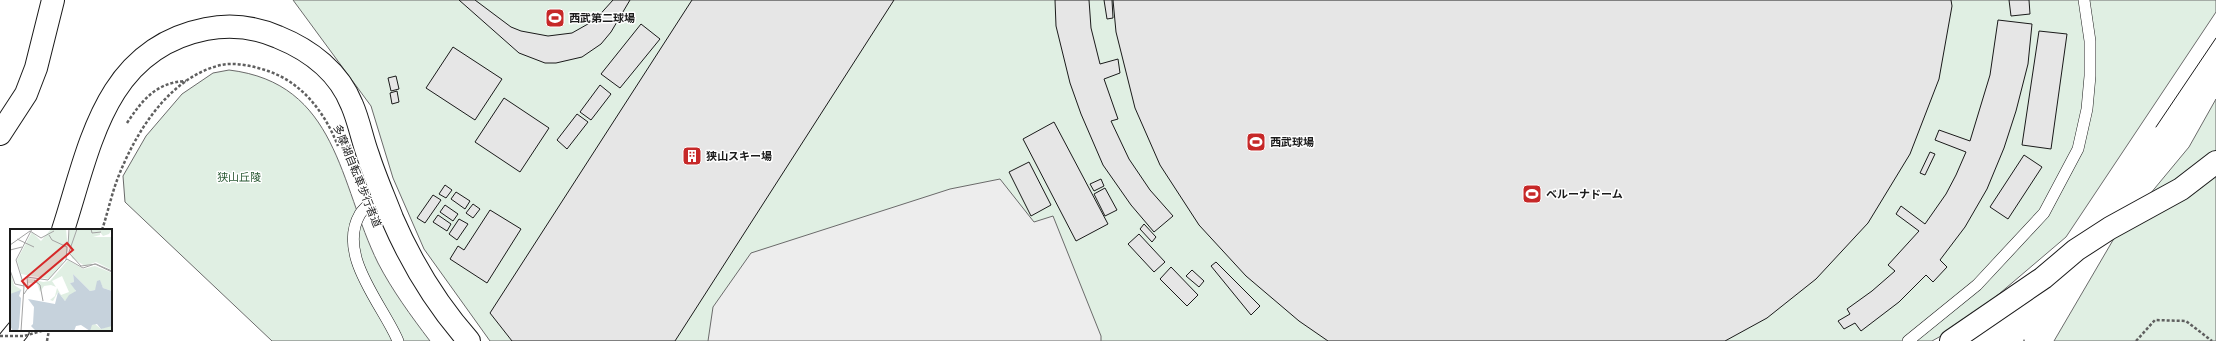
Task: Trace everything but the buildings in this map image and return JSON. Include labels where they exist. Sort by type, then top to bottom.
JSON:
[{"type":"street","points":[[0,134],[26,94],[36,68],[53,0]]},
{"type":"street","points":[[63,229],[96,126],[122,79],[134,66],[162,44],[191,32],[219,27],[248,28],[264,31],[298,46],[324,65],[338,80],[352,104],[367,154],[382,194],[412,259],[445,311],[469,341]]},
{"type":"street","points":[[1951,341],[2043,278],[2076,250],[2110,228],[2181,189],[2216,162]]},
{"type":"street","points":[[8,341],[17,331]]},
{"type":"lane","points":[[1908,341],[1977,285],[2044,213],[2078,149],[2087,109],[2090,76],[2090,41],[2084,0]]},
{"type":"lane","points":[[382,194],[359,216],[352,244],[359,268],[398,341]]},
{"type":"path","name":"多摩湖自転車歩行者道","points":[[102,229],[118,176],[138,136],[166,98],[187,81],[207,69],[222,65],[238,64],[259,68],[278,74],[300,88],[319,108],[338,148]]},
{"type":"path","points":[[126,125],[136,109],[161,86],[175,82],[187,81]]},
{"type":"path","points":[[2136,341],[2155,320],[2186,321],[2212,341]]},
{"type":"path","points":[[0,336],[24,336],[42,331]]},
{"type":"path","points":[[47,341],[49,331]]},
{"type":"green space","name":"西武球場","points":[[293,0],[2216,0],[2216,12],[2066,237],[1966,322],[1932,341],[490,341],[424,249],[393,178],[371,106]]},
{"type":"green space","name":"狭山丘陵","points":[[229,70],[265,79],[293,95],[314,116],[330,142],[378,263],[402,303],[430,341],[272,341],[125,202],[123,176],[146,136],[182,94],[213,73]]},
{"type":"green space","points":[[2216,99],[2216,341],[2054,341],[2116,235],[2189,147]]},
{"type":"shaded area","points":[[1000,179],[1034,222],[1053,216],[1101,336],[1101,341],[708,341],[713,307],[751,253],[950,189]]},
{"type":"tram line","points":[[2156,127],[2216,38]]},
{"type":"place","name":"西武第二球場","points":[[555,18]]},
{"type":"place","name":"西武球場","points":[[1256,142]]},
{"type":"place","name":"狭山スキー場","points":[[692,156]]},
{"type":"place","name":"ベルーナドーム","points":[[1532,194]]}]
